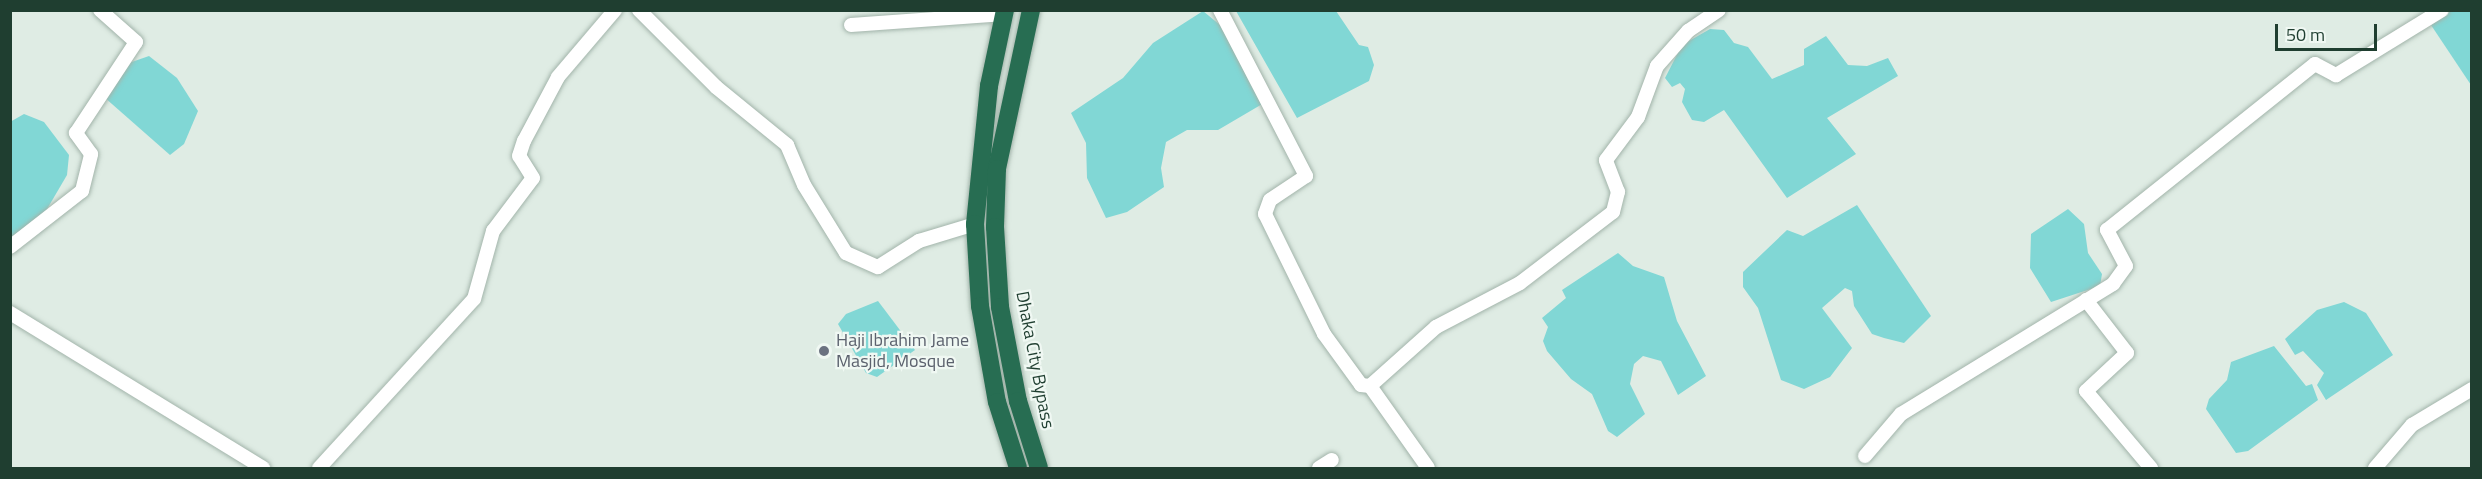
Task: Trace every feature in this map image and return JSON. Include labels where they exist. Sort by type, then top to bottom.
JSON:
[{"type":"highway","name":"Dhaka City Bypass","points":[[1031,10],[997,169],[995,227],[1000,307],[1018,401],[1039,468]]},
{"type":"highway","points":[[1005,12],[989,86],[975,224],[980,306],[998,402],[1018,468]]},
{"type":"street","points":[[10,247],[82,191],[91,154],[76,133],[136,42],[100,10]]},
{"type":"street","points":[[319,468],[474,299],[493,231],[533,178],[519,156],[524,141],[558,77],[615,10]]},
{"type":"street","points":[[639,10],[716,87],[787,145],[804,185],[846,253],[878,267],[919,241],[975,224]]},
{"type":"street","points":[[1220,10],[1306,176],[1270,200],[1265,214],[1324,334],[1360,385],[1370,386],[1436,327],[1520,283],[1613,212],[1618,192],[1606,160],[1638,117],[1657,66],[1688,31],[1719,10]]},
{"type":"street","points":[[1865,456],[1901,414],[2113,284],[2126,266],[2107,230],[2315,64],[2336,75],[2442,10]]},
{"type":"street","points":[[851,25],[1005,12]]},
{"type":"street","points":[[2086,300],[2127,353],[2086,391],[2151,468]]},
{"type":"street","points":[[10,313],[263,468]]},
{"type":"street","points":[[1370,386],[1428,468]]},
{"type":"street","points":[[2375,468],[2412,425],[2472,389]]},
{"type":"street","points":[[1319,468],[1332,460]]},
{"type":"water","points":[[1203,11],[1220,25],[1264,103],[1218,130],[1187,130],[1166,142],[1161,168],[1164,187],[1127,212],[1106,218],[1087,178],[1086,143],[1071,113],[1123,78],[1153,43]]},
{"type":"water","points":[[1236,11],[1336,11],[1359,45],[1368,47],[1374,65],[1369,81],[1297,118]]},
{"type":"water","points":[[2451,11],[2471,11],[2471,85],[2431,25]]},
{"type":"water","points":[[1710,29],[1724,30],[1734,43],[1748,47],[1772,79],[1804,65],[1804,49],[1826,36],[1848,65],[1867,66],[1888,58],[1898,76],[1827,118],[1856,154],[1787,198],[1724,110],[1704,122],[1692,120],[1682,102],[1685,89],[1680,83],[1672,87],[1665,78],[1682,45]]},
{"type":"water","points":[[149,56],[177,78],[198,111],[184,144],[170,155],[104,97],[126,64]]},
{"type":"water","points":[[24,114],[44,122],[69,155],[67,175],[43,216],[11,237],[10,122]]},
{"type":"water","points":[[1857,205],[1931,316],[1904,343],[1884,338],[1872,334],[1854,306],[1852,291],[1845,288],[1822,308],[1852,348],[1830,377],[1804,389],[1781,380],[1758,308],[1743,287],[1743,272],[1787,230],[1803,236]]},
{"type":"water","points":[[2068,209],[2084,224],[2088,253],[2102,274],[2100,286],[2051,302],[2030,268],[2031,234]]},
{"type":"water","points":[[1618,253],[1633,266],[1664,277],[1677,321],[1706,376],[1678,395],[1661,361],[1643,356],[1634,364],[1630,384],[1645,414],[1617,437],[1608,431],[1592,394],[1571,379],[1547,351],[1543,341],[1548,327],[1542,318],[1566,298],[1562,290]]},
{"type":"water","points":[[878,301],[915,350],[877,377],[866,373],[838,324],[846,314]]},
{"type":"water","points":[[2344,302],[2366,313],[2393,355],[2326,400],[2317,385],[2324,373],[2303,351],[2295,355],[2285,339],[2317,310]]},
{"type":"water","points":[[2274,346],[2306,386],[2312,384],[2318,400],[2248,451],[2236,453],[2206,409],[2209,399],[2227,380],[2231,362]]},
{"type":"place","name":"Haji Ibrahim Jame Masjid, Mosque","points":[[824,351]]}]
